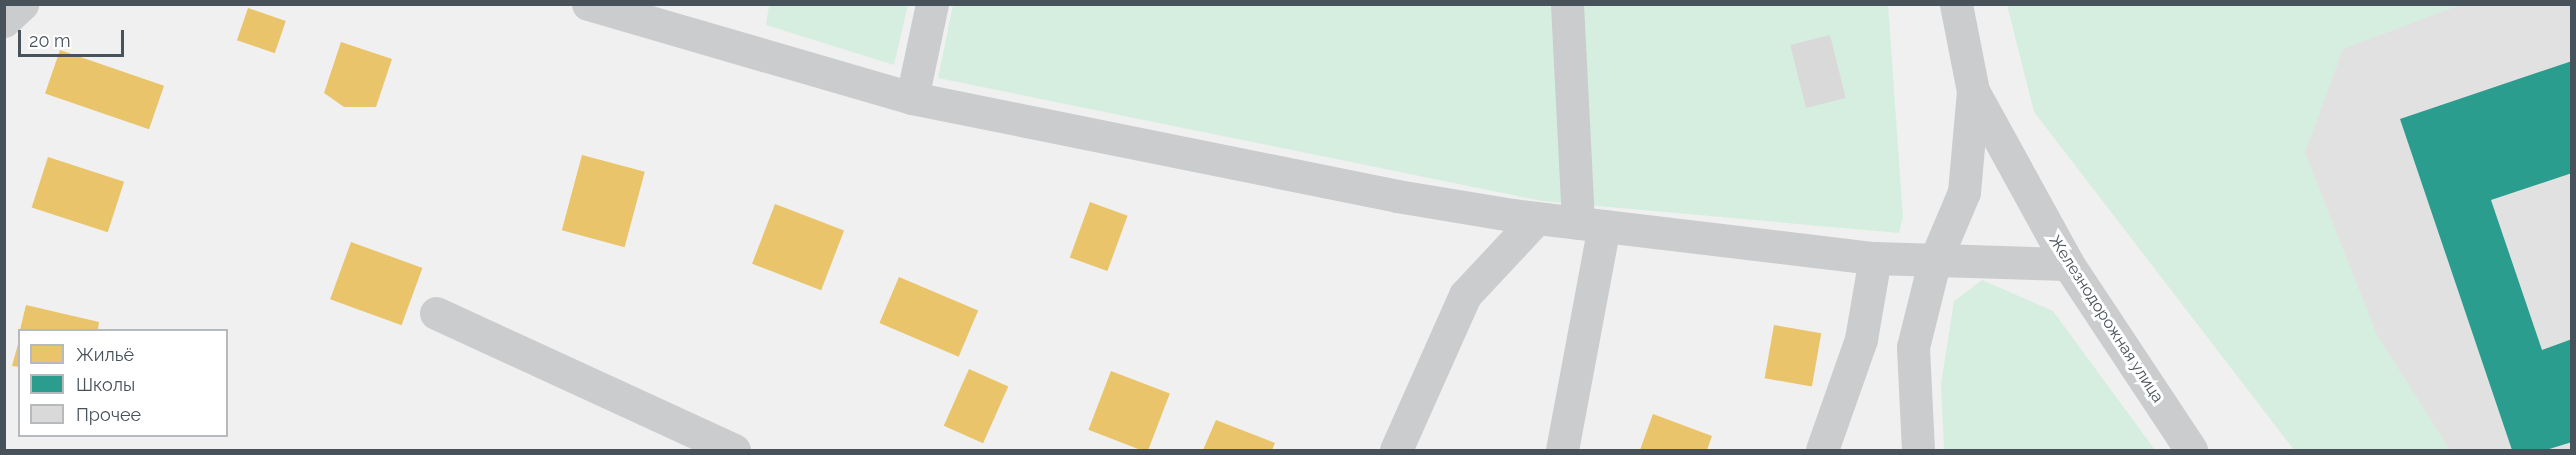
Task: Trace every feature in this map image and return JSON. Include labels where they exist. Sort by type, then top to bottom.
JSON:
[{"type":"street","points":[[4,21],[22,4]]},
{"type":"street","points":[[588,4],[912,98],[1397,196],[1537,218],[1875,258],[1934,262],[2068,264]]},
{"type":"street","points":[[912,98],[932,4]]},
{"type":"street","points":[[1562,450],[1591,224],[1567,4]]},
{"type":"street","points":[[1918,450],[1913,347],[1934,262],[1964,192],[1973,91],[1956,4]]},
{"type":"street","name":"Железнодорожная улица","points":[[1973,91],[2068,264],[2191,450]]},
{"type":"street","points":[[1396,450],[1465,295],[1537,218]]},
{"type":"street","points":[[1822,450],[1861,339],[1875,258]]},
{"type":"street","points":[[436,313],[734,450]]},
{"type":"shaded area","points":[[2253,5],[2571,5],[2571,450],[2389,450]]},
{"type":"green space","points":[[769,5],[908,5],[894,65],[766,25]]},
{"type":"green space","points":[[953,5],[1888,5],[1903,217],[1899,233],[1542,201],[938,78]]},
{"type":"green space","points":[[2007,5],[2460,5],[2343,49],[2305,153],[2377,335],[2450,450],[2294,450],[2034,112]]},
{"type":"green space","points":[[1982,280],[2053,311],[2155,450],[1944,450],[1941,384],[1954,301]]},
{"type":"building: Жильё","points":[[248,8],[286,21],[275,53],[237,40]]},
{"type":"building: Жильё","points":[[341,42],[392,59],[376,107],[344,107],[324,93]]},
{"type":"building: Жильё","points":[[60,50],[164,86],[149,129],[45,93]]},
{"type":"building: Жильё","points":[[582,155],[645,172],[625,247],[562,230]]},
{"type":"building: Жильё","points":[[48,157],[124,182],[108,232],[32,207]]},
{"type":"building: Жильё","points":[[1090,202],[1128,216],[1107,271],[1070,257]]},
{"type":"building: Жильё","points":[[775,204],[844,231],[821,290],[752,264]]},
{"type":"building: Жильё","points":[[351,242],[422,268],[402,325],[330,299]]},
{"type":"building: Жильё","points":[[899,277],[978,311],[959,357],[879,323]]},
{"type":"building: Жильё","points":[[26,305],[99,322],[98,329],[20,329]]},
{"type":"building: Жильё","points":[[1774,325],[1821,333],[1812,387],[1765,378]]},
{"type":"building: Жильё","points":[[18,344],[18,367],[12,366]]},
{"type":"building: Жильё","points":[[969,369],[1008,386],[983,443],[944,426]]},
{"type":"building: Жильё","points":[[1111,371],[1170,394],[1148,450],[1141,450],[1088,430]]},
{"type":"building: Жильё","points":[[1653,414],[1712,436],[1707,450],[1640,450]]},
{"type":"building: Жильё","points":[[1216,420],[1275,443],[1272,450],[1203,450]]},
{"type":"building: Школы","points":[[2572,61],[2572,173],[2491,200],[2542,350],[2572,339],[2572,442],[2546,450],[2512,450],[2400,119]]},
{"type":"building: Прочее","points":[[1830,35],[1846,98],[1806,108],[1790,45]]}]
